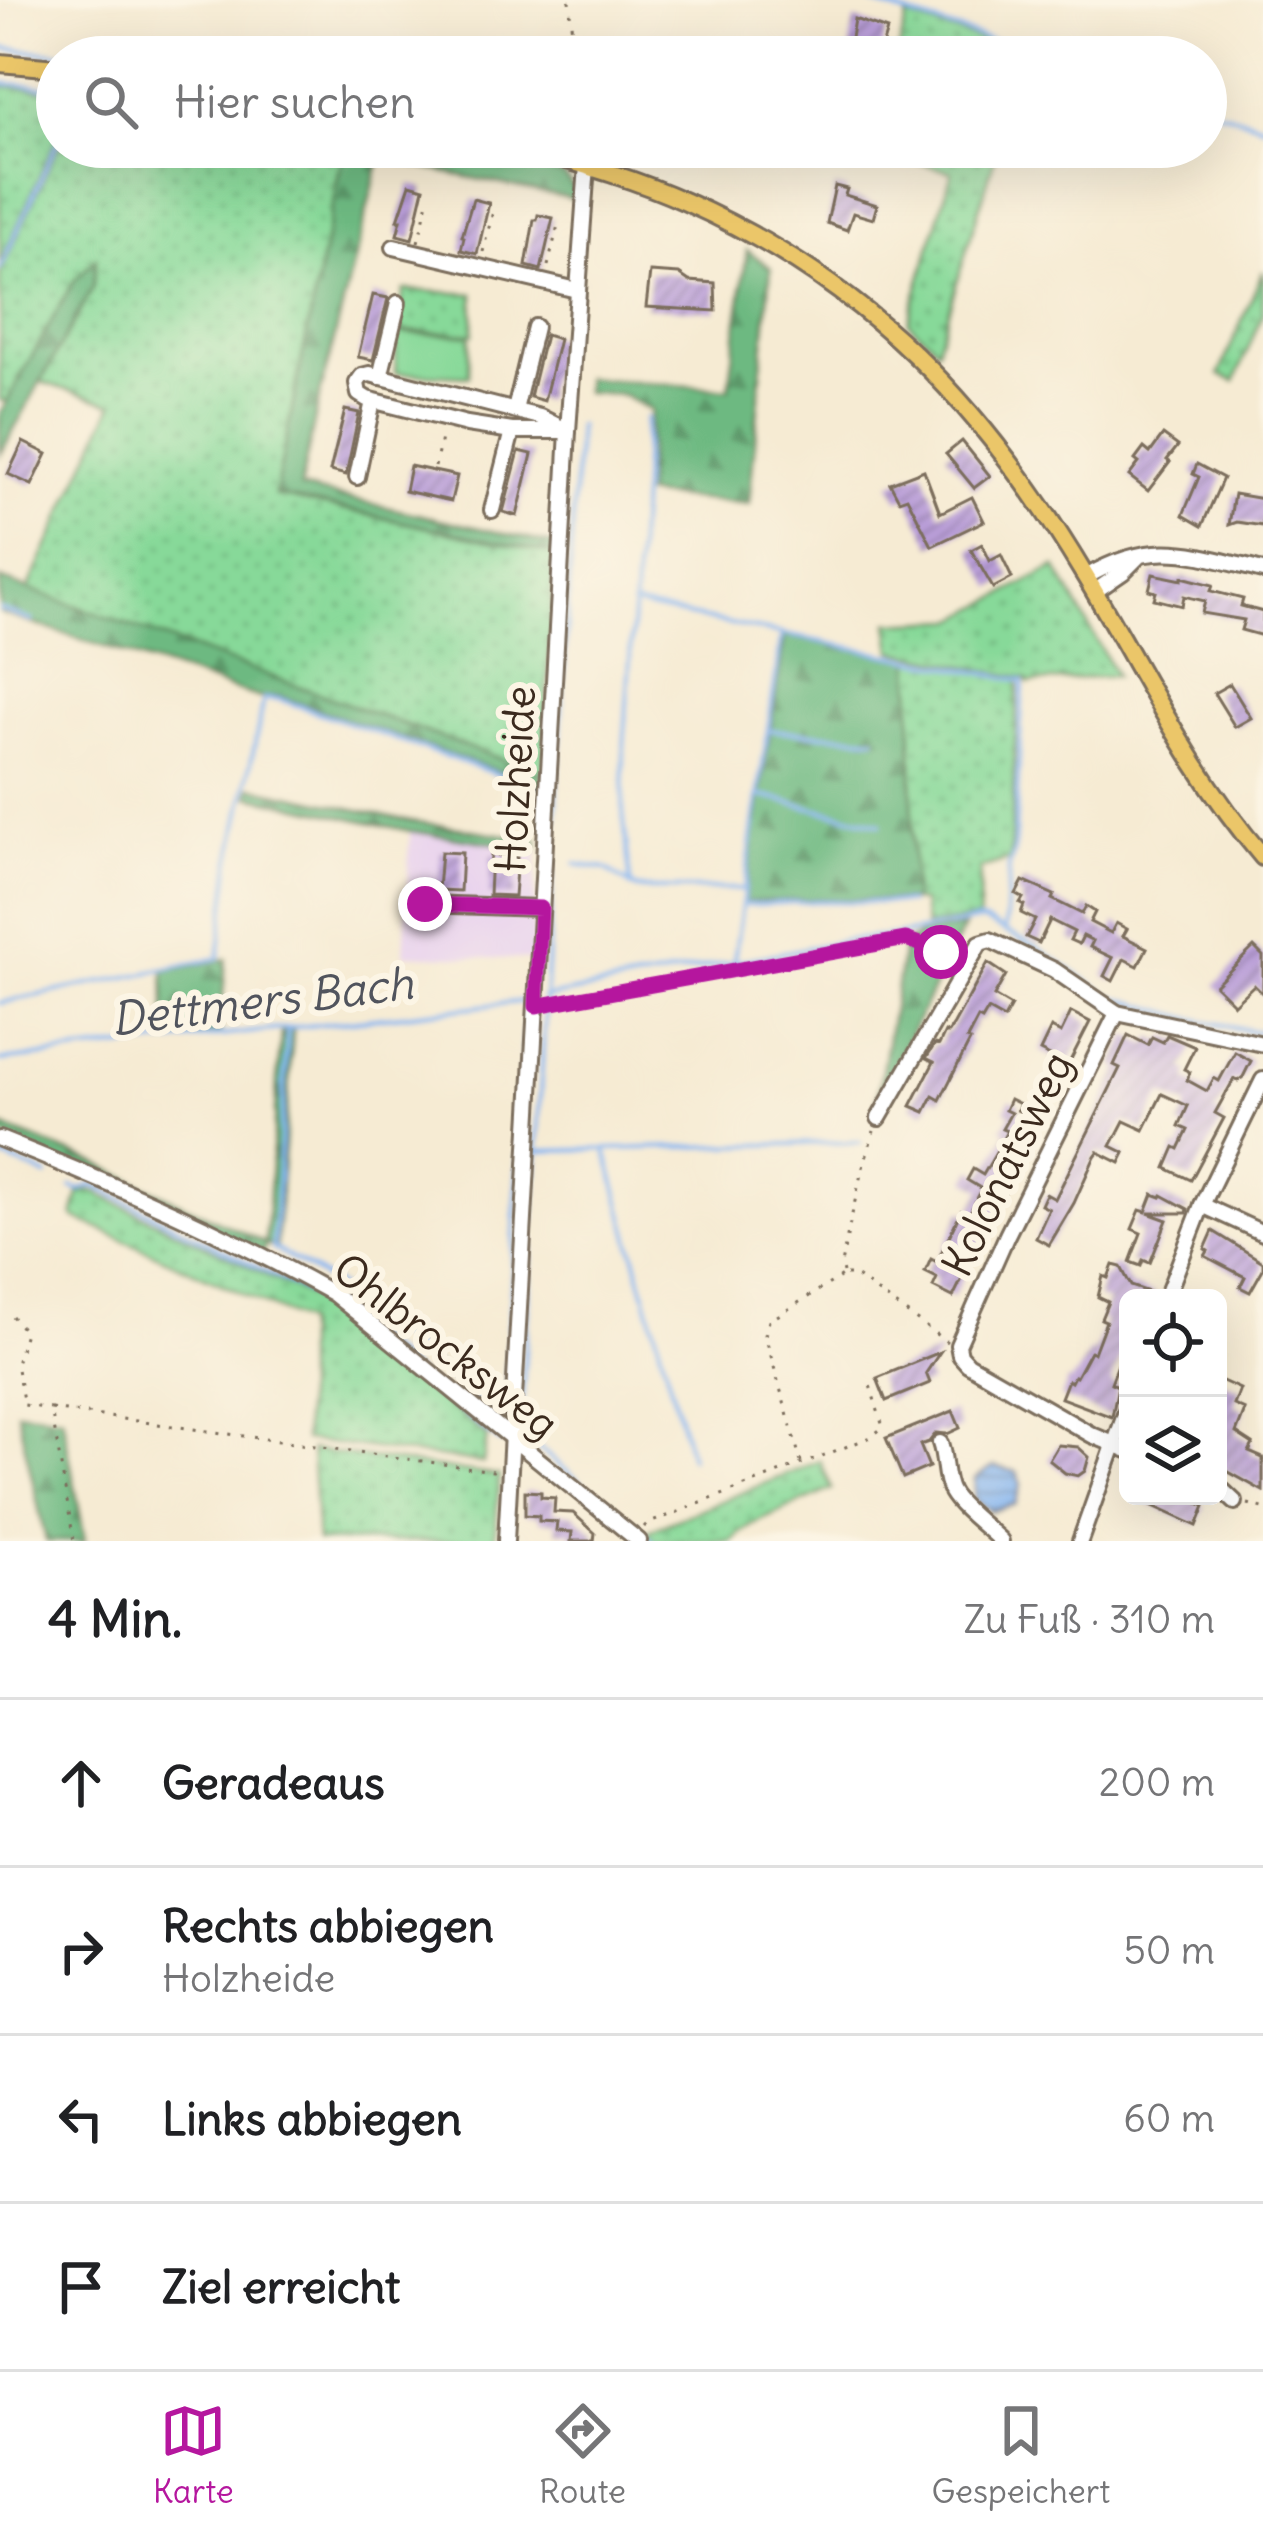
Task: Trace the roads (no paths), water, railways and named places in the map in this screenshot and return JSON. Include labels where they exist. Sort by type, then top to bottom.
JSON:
[{"type":"main road","points":[[0,63],[36,66]]},
{"type":"main road","points":[[593,168],[669,195],[801,265],[877,320],[969,408],[1046,511],[1200,775],[1263,857]]},
{"type":"street","name":"Holzheide","points":[[506,1541],[587,168]]},
{"type":"street","points":[[394,247],[577,290]]},
{"type":"street","points":[[380,377],[398,303]]},
{"type":"street","points":[[515,410],[535,326]]},
{"type":"street","points":[[362,376],[380,377],[540,417],[568,431],[512,431],[445,419],[373,401],[359,394],[357,383],[362,376]]},
{"type":"street","points":[[357,476],[373,401]]},
{"type":"street","points":[[492,509],[512,431]]},
{"type":"street","points":[[1090,585],[1123,572],[1138,557],[1159,551],[1263,571]]},
{"type":"street","points":[[425,904],[541,908]]},
{"type":"street","points":[[878,1118],[980,943],[990,940],[1054,970],[1118,1013],[1263,1044]]},
{"type":"street","name":"Kolonatsweg","points":[[1118,1013],[1007,1235],[958,1345],[968,1364],[1119,1446]]},
{"type":"street","points":[[1169,1289],[1202,1205],[1263,1080]]},
{"type":"street","name":"Ohlbrocksweg","points":[[0,1139],[92,1174],[334,1294],[635,1540]]},
{"type":"street","points":[[1202,1205],[1263,1233]]},
{"type":"street","points":[[940,1443],[952,1494],[1001,1541]]},
{"type":"street","points":[[1080,1541],[1119,1452]]},
{"type":"street","points":[[1227,1494],[1235,1502]]},
{"type":"water","points":[[994,1466],[1017,1472],[1021,1485],[1015,1504],[991,1511],[974,1499],[975,1478]]},
{"type":"waterway","points":[[861,0],[977,36]]},
{"type":"waterway","points":[[0,48],[36,51]]},
{"type":"waterway","points":[[0,83],[36,86]]},
{"type":"waterway","points":[[1227,114],[1263,125]]},
{"type":"waterway","points":[[0,269],[46,168]]},
{"type":"waterway","points":[[631,887],[623,811],[624,748],[646,418]]},
{"type":"waterway","points":[[545,1003],[578,425]]},
{"type":"waterway","points":[[633,605],[1023,681],[1005,931]]},
{"type":"waterway","points":[[0,610],[32,621]]},
{"type":"waterway","points":[[734,960],[782,633]]},
{"type":"waterway","points":[[0,1003],[219,958],[231,860],[264,699],[279,699],[541,789]]},
{"type":"waterway","points":[[768,730],[875,738]]},
{"type":"waterway","points":[[758,795],[881,824]]},
{"type":"waterway","points":[[575,864],[605,869],[637,889],[745,889]]},
{"type":"waterway","points":[[742,905],[909,903]]},
{"type":"waterway","name":"Dettmers Bach","points":[[543,998],[849,940],[977,921],[1038,948],[1110,996],[1263,1033]]},
{"type":"waterway","points":[[288,1028],[273,1248],[335,1284],[500,1418],[505,1411],[526,1000]]},
{"type":"waterway","name":"Dettmers Bach","points":[[0,1061],[525,1001]]},
{"type":"waterway","points":[[545,1013],[521,1418],[526,1438],[633,1525]]},
{"type":"waterway","points":[[537,1151],[860,1142]]},
{"type":"waterway","points":[[606,1150],[690,1457]]},
{"type":"waterway","points":[[0,1156],[47,1176]]},
{"type":"waterway","points":[[72,1187],[79,1190],[93,1185],[331,1304],[500,1442]]},
{"type":"waterway","points":[[645,1535],[652,1541]]}]
